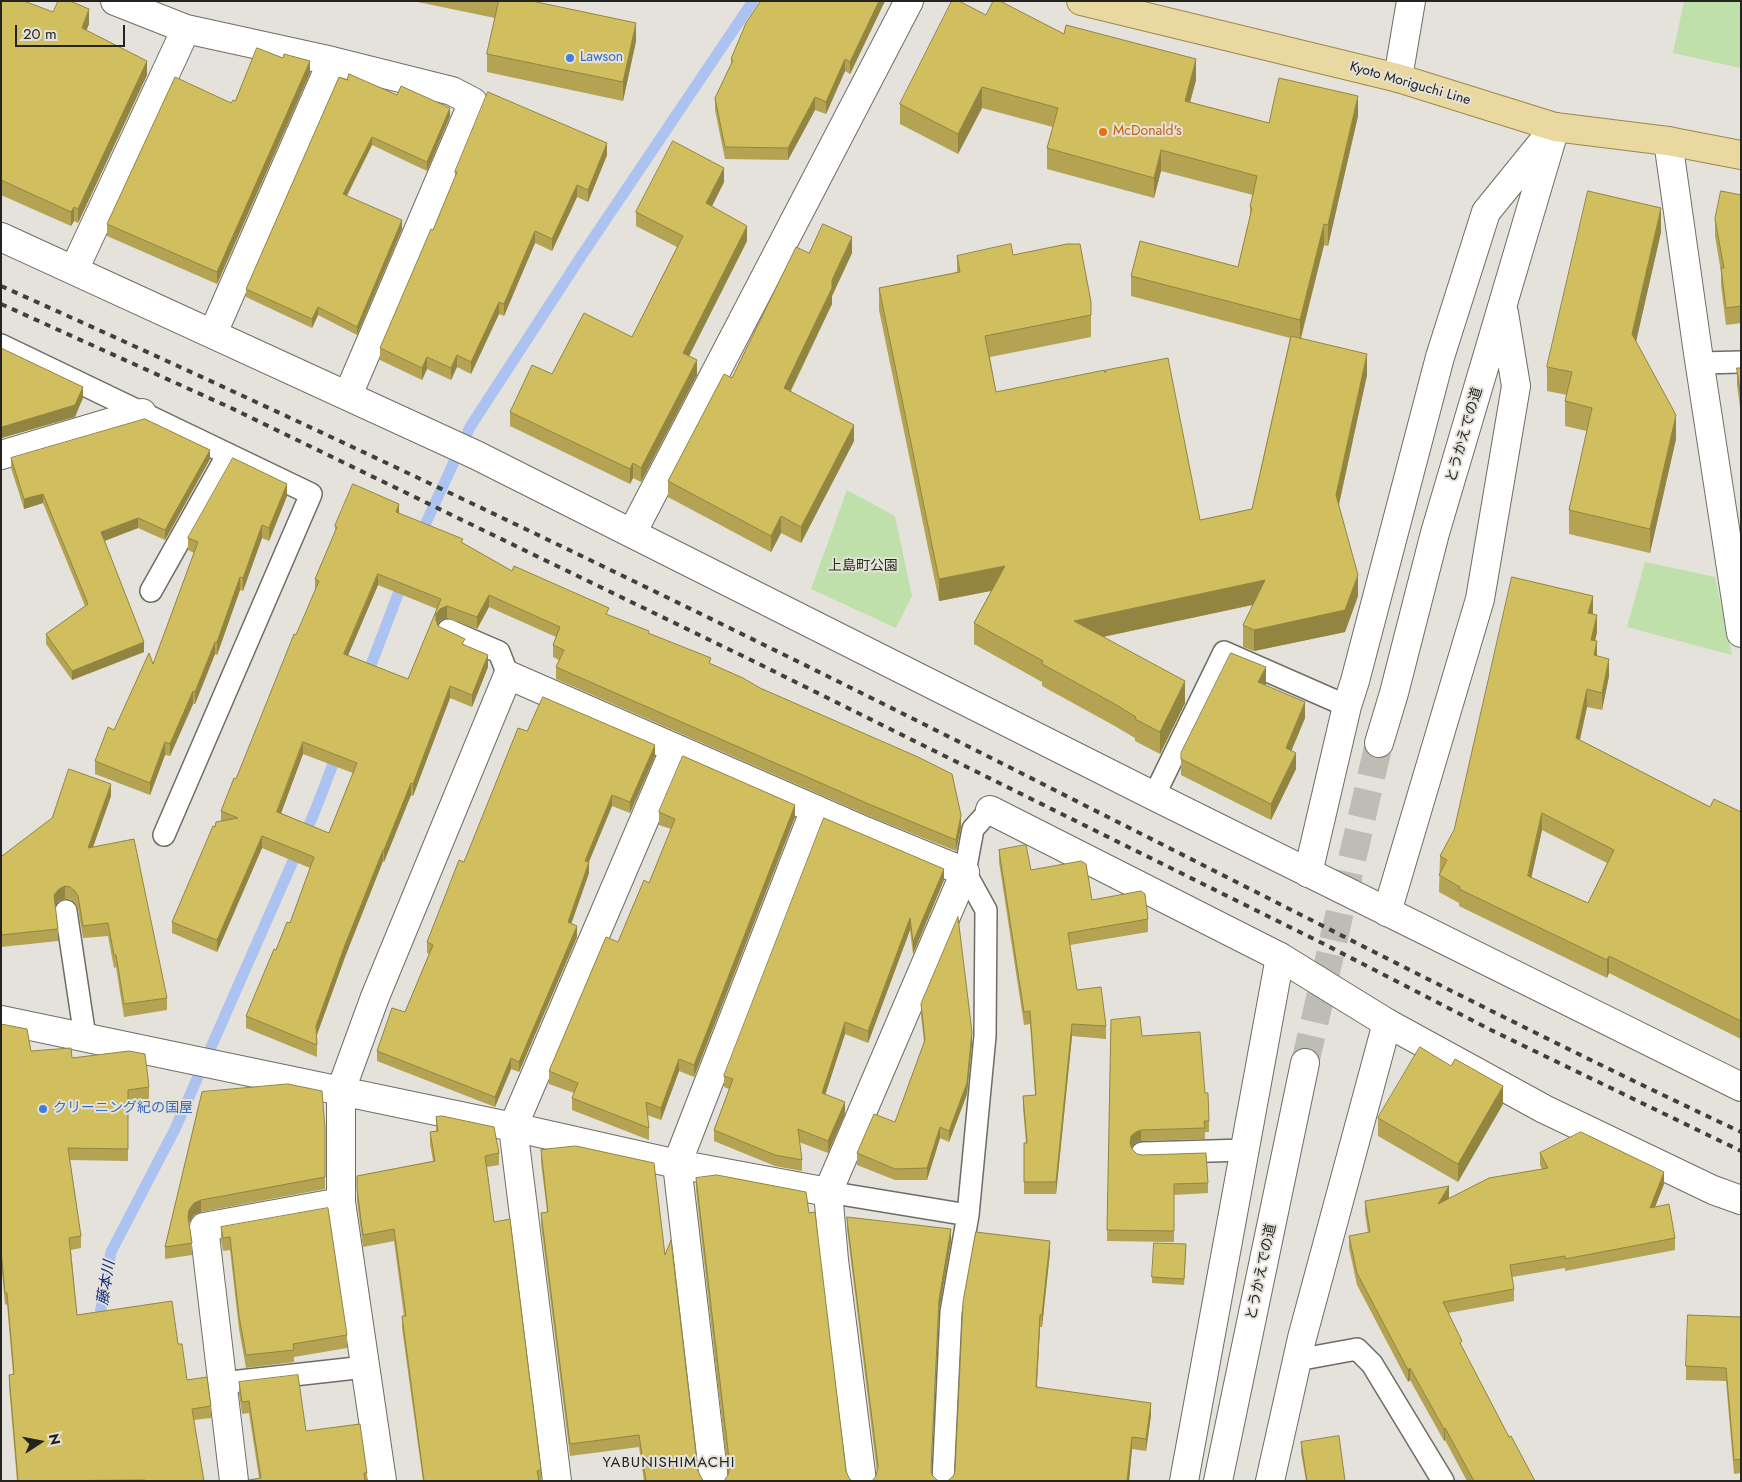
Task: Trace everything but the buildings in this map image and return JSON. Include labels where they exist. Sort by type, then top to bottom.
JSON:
[{"type":"main road","name":"Kyoto Moriguchi Line","points":[[1080,1],[1398,78],[1555,127],[1668,141],[1741,156]]},
{"type":"street","points":[[114,1],[186,29],[332,61],[452,91],[473,102],[348,395]]},
{"type":"street","points":[[632,533],[910,1]]},
{"type":"street","points":[[1398,78],[1411,1]]},
{"type":"street","points":[[74,270],[186,29]]},
{"type":"street","points":[[213,333],[332,61]]},
{"type":"street","points":[[1308,872],[1347,706],[1440,357],[1486,212],[1555,127]]},
{"type":"street","name":"とうかえでの道","points":[[1379,743],[1436,533],[1555,127]]},
{"type":"street","points":[[1668,141],[1741,633]]},
{"type":"street","points":[[1,237],[438,436],[1154,796],[1741,1087]]},
{"type":"street","points":[[1387,912],[1480,600],[1516,386],[1503,306]]},
{"type":"street","points":[[1,456],[142,413]]},
{"type":"street","points":[[382,1481],[341,1202],[342,1090],[375,997],[508,675],[815,809],[966,872],[828,1192],[834,1260],[862,1481]]},
{"type":"street","points":[[557,1481],[513,1127],[675,748]]},
{"type":"street","points":[[714,1481],[677,1164],[815,809]]},
{"type":"street","points":[[990,810],[1280,957],[1387,1023],[1544,1109],[1713,1190],[1741,1200]]},
{"type":"street","points":[[1184,1481],[1280,957]]},
{"type":"street","points":[[1,1020],[342,1090],[677,1164],[828,1192]]},
{"type":"street","points":[[1270,1481],[1297,1360],[1387,1023]]},
{"type":"street","name":"とうかえでの道","points":[[1218,1481],[1305,1063]]},
{"type":"street","points":[[234,1481],[204,1227],[341,1202]]},
{"type":"lane","points":[[1,346],[311,494],[164,834]]},
{"type":"lane","points":[[1700,363],[1741,362]]},
{"type":"lane","points":[[151,591],[228,454]]},
{"type":"lane","points":[[448,630],[499,652],[508,675]]},
{"type":"lane","points":[[1154,796],[1224,652],[1347,706]]},
{"type":"lane","points":[[943,1481],[951,1312],[968,1215],[985,1036],[986,910],[966,872],[973,829],[990,810]]},
{"type":"lane","points":[[66,911],[85,1037]]},
{"type":"lane","points":[[1142,1153],[1245,1150]]},
{"type":"lane","points":[[828,1192],[968,1215]]},
{"type":"lane","points":[[1297,1360],[1357,1349],[1372,1364],[1443,1481]]},
{"type":"lane","points":[[222,1383],[366,1367]]},
{"type":"green space","points":[[1684,1],[1741,1],[1741,68],[1673,53]]},
{"type":"green space","name":"上島町公園","points":[[847,490],[895,516],[912,596],[896,628],[811,589]]},
{"type":"green space","points":[[1645,562],[1715,577],[1732,655],[1627,627]]},
{"type":"waterway","points":[[419,538],[470,427],[582,255],[753,1]]},
{"type":"waterway","points":[[366,678],[403,581]]},
{"type":"waterway","name":"藤本川","points":[[98,1325],[111,1252],[175,1129],[315,811],[338,751]]},
{"type":"tunnel","points":[[1305,1063],[1379,743]]},
{"type":"railway","points":[[1,286],[275,411],[684,605],[954,739],[1495,1013],[1741,1132]]},
{"type":"railway","points":[[1,304],[229,407],[753,661],[1322,943],[1491,1030],[1741,1151]]},
{"type":"place","name":"Lawson","points":[[570,58]]},
{"type":"place","name":"McDonald's","points":[[1103,132]]},
{"type":"place","name":"クリーニング紀の国屋","points":[[43,1109]]},
{"type":"district","name":"YABUNISHIMACHI","points":[[669,1463]]}]
